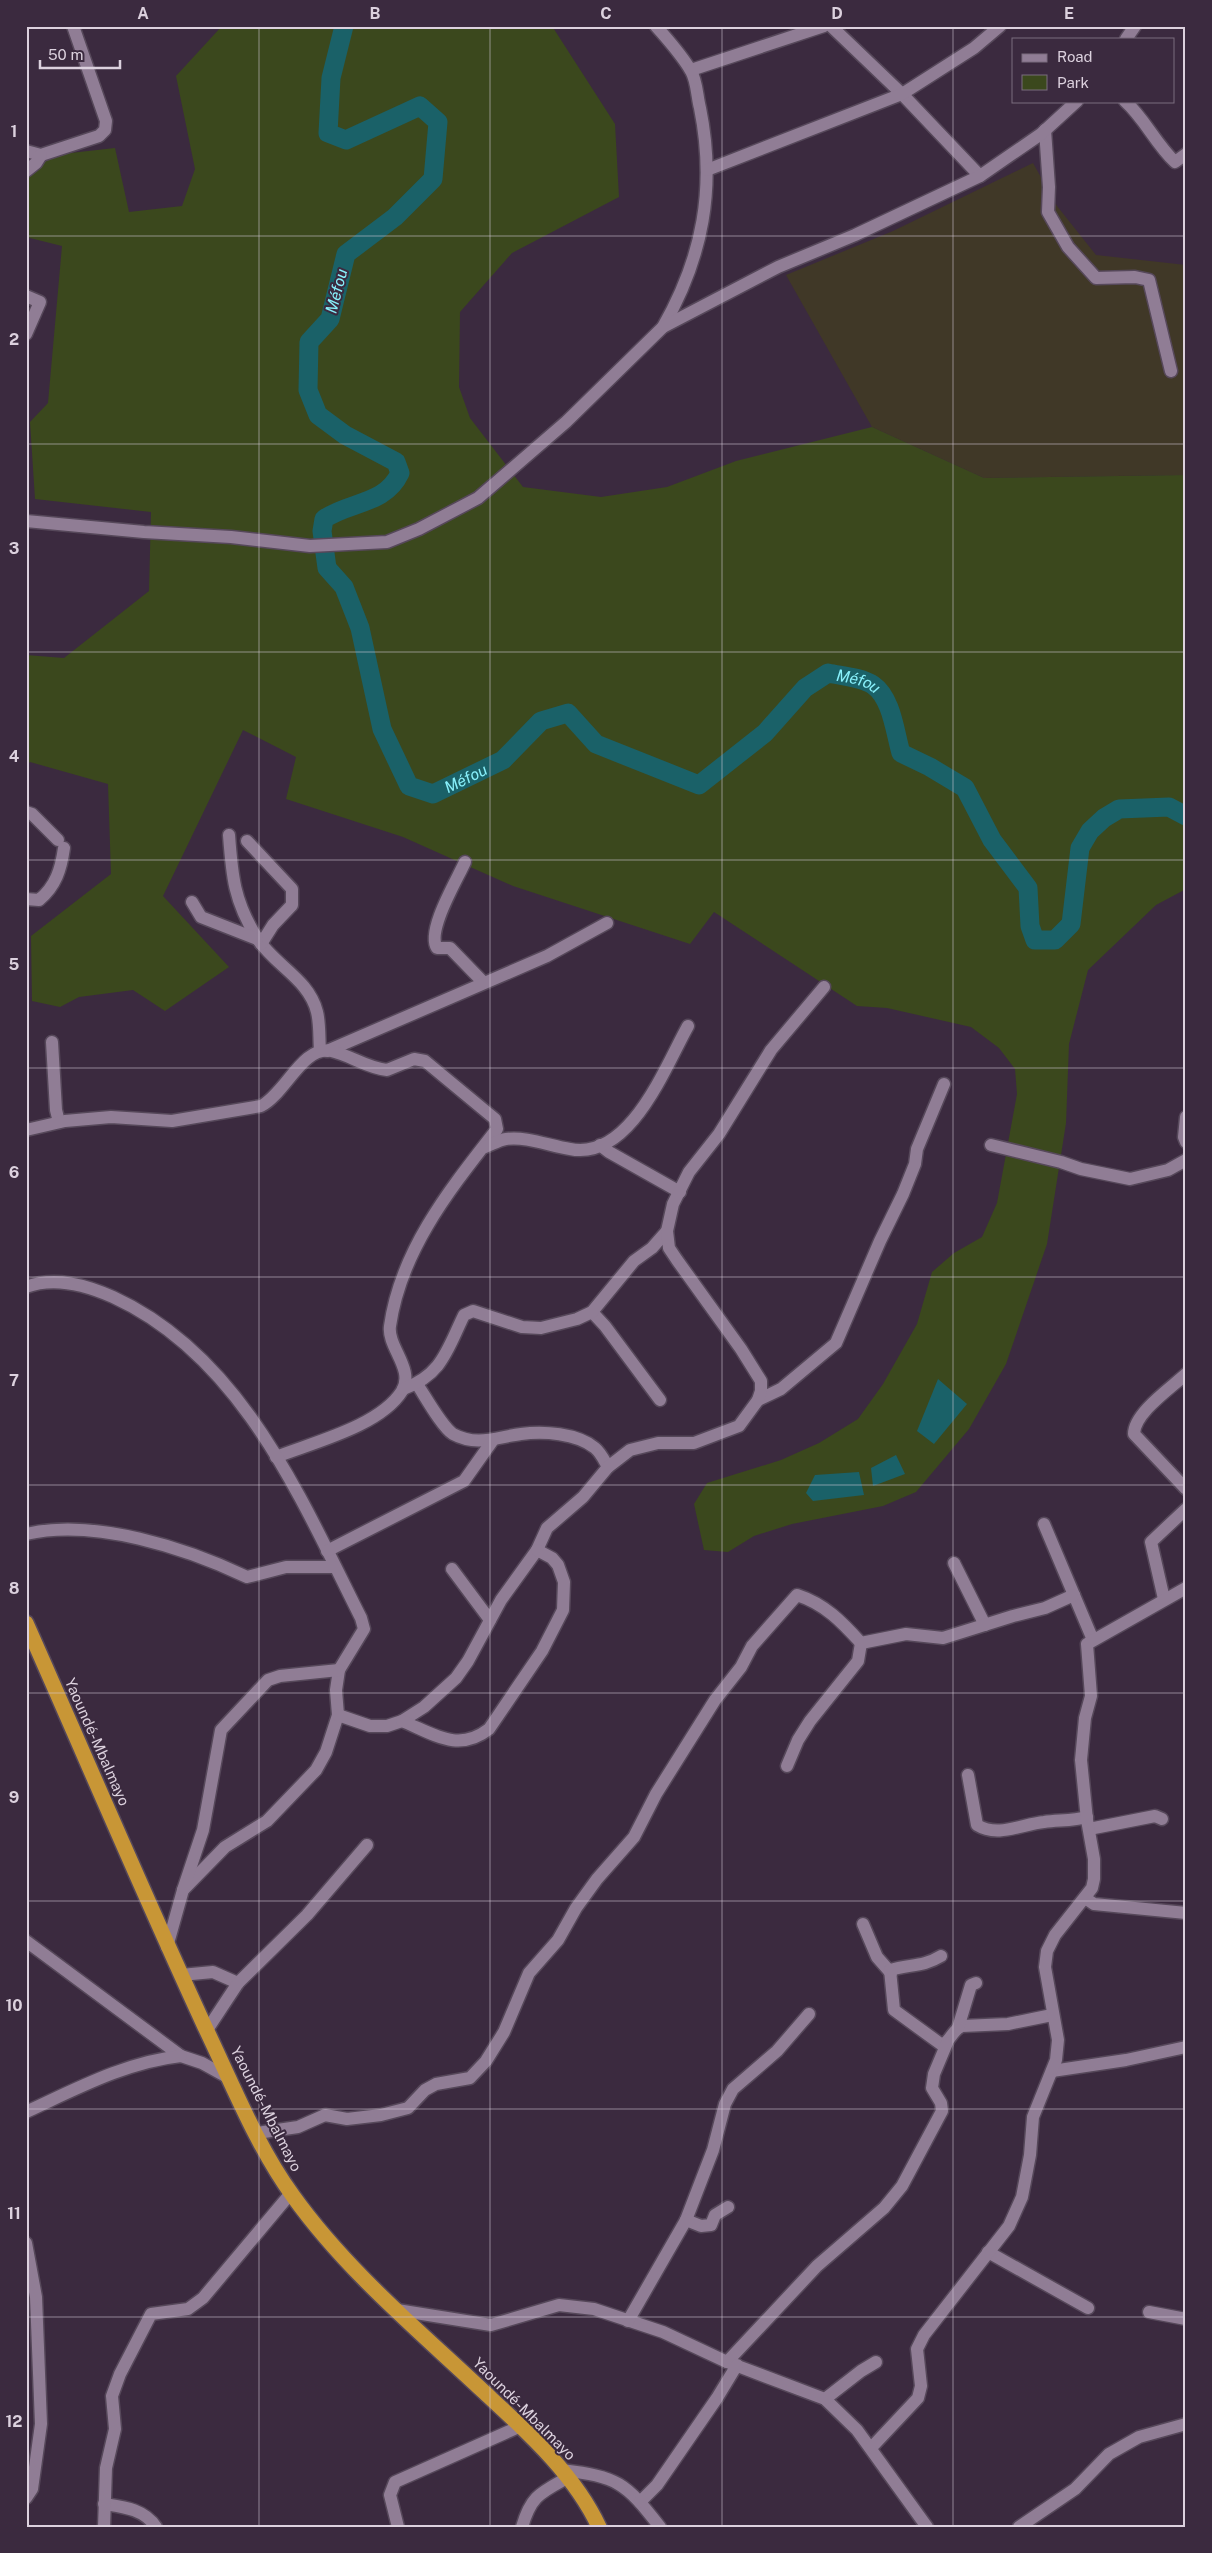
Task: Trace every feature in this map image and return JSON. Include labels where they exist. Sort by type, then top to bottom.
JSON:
[{"type":"highway","name":"Yaoundé-Mbalmayo","points":[[26,1623],[31,1649],[167,1947],[229,2078],[291,2193],[327,2241],[397,2310],[521,2426],[564,2474],[593,2515],[599,2527]]},
{"type":"street","points":[[26,150],[41,155],[99,136],[105,130],[106,121],[73,26]]},
{"type":"street","points":[[26,520],[144,532],[231,537],[310,546],[340,546],[387,542],[419,529],[478,498],[566,422],[663,327],[682,295],[700,240],[707,170],[704,128],[691,70],[656,26]]},
{"type":"street","points":[[691,70],[824,26]]},
{"type":"street","points":[[831,26],[902,94],[980,176]]},
{"type":"street","points":[[707,170],[902,94],[974,48],[1000,26]]},
{"type":"street","points":[[1127,38],[1135,26]]},
{"type":"street","points":[[663,327],[778,267],[855,235],[980,176],[1046,130],[1075,102]]},
{"type":"street","points":[[1125,102],[1136,111],[1161,148],[1175,162],[1186,154]]},
{"type":"street","points":[[1046,130],[1049,187],[1048,212],[1068,247],[1096,278],[1135,276],[1149,280],[1171,371]]},
{"type":"street","points":[[26,171],[36,163],[41,155]]},
{"type":"street","points":[[26,296],[40,302],[26,334]]},
{"type":"street","points":[[26,812],[32,814],[61,844],[57,879],[47,893],[39,900],[26,899]]},
{"type":"street","points":[[229,835],[233,884],[244,913],[259,941],[273,959],[298,980],[312,998],[317,1012],[324,1050]]},
{"type":"street","points":[[247,841],[292,889],[292,905],[259,941]]},
{"type":"street","points":[[465,862],[436,924],[435,944],[437,948],[450,948],[483,982]]},
{"type":"street","points":[[192,902],[201,917],[259,941]]},
{"type":"street","points":[[26,1130],[59,1122],[111,1117],[172,1121],[261,1106],[271,1101],[310,1054],[324,1050],[547,956],[606,923]]},
{"type":"street","points":[[338,1715],[370,1726],[387,1726],[402,1721],[424,1707],[456,1678],[468,1661],[501,1600],[537,1550],[547,1528],[583,1497],[608,1467],[630,1450],[658,1443],[694,1443],[739,1426],[758,1400],[762,1391],[761,1381],[741,1349],[676,1260],[669,1248],[667,1230],[673,1204],[689,1172],[718,1134],[771,1050],[824,987]]},
{"type":"street","points":[[482,1148],[506,1139],[573,1150],[589,1149],[620,1134],[637,1118],[688,1026]]},
{"type":"street","points":[[52,1042],[56,1110],[59,1122]]},
{"type":"street","points":[[324,1050],[387,1070],[414,1059],[425,1061],[495,1120],[497,1129],[448,1193],[422,1233],[400,1281],[390,1329],[391,1341],[400,1357],[405,1375],[403,1389]]},
{"type":"street","points":[[758,1400],[781,1389],[836,1344],[880,1241],[906,1187],[915,1164],[917,1149],[944,1084]]},
{"type":"street","points":[[1186,1117],[1184,1137],[1186,1142]]},
{"type":"street","points":[[600,1145],[608,1152],[680,1192]]},
{"type":"street","points":[[991,1145],[1061,1162],[1081,1169],[1130,1179],[1168,1170],[1186,1160]]},
{"type":"street","points":[[276,1457],[370,1418],[389,1406],[403,1389],[417,1384],[436,1370],[448,1350],[464,1315],[469,1312],[522,1327],[541,1328],[577,1320],[592,1312],[634,1261],[652,1248],[667,1230]]},
{"type":"street","points":[[26,1287],[42,1281],[89,1286],[133,1306],[174,1335],[204,1362],[243,1406],[276,1457],[327,1551],[361,1618],[364,1629],[339,1670],[336,1690],[338,1715],[326,1752],[316,1770],[267,1821],[225,1847],[183,1890]]},
{"type":"street","points":[[592,1312],[605,1326],[660,1400]]},
{"type":"street","points":[[1186,1374],[1140,1416],[1134,1428],[1134,1434],[1186,1490]]},
{"type":"street","points":[[417,1384],[451,1433],[469,1440],[493,1440],[521,1434],[552,1434],[574,1438],[587,1442],[597,1449],[608,1467]]},
{"type":"street","points":[[327,1551],[464,1481],[493,1440]]},
{"type":"street","points":[[1164,1599],[1151,1542],[1186,1509]]},
{"type":"street","points":[[1044,1524],[1093,1640]]},
{"type":"street","points":[[26,1534],[75,1529],[126,1536],[216,1562],[247,1577],[286,1567],[335,1567]]},
{"type":"street","points":[[402,1721],[460,1742],[478,1737],[489,1729],[542,1651],[563,1610],[564,1582],[558,1565],[552,1558],[537,1550]]},
{"type":"street","points":[[954,1563],[985,1625]]},
{"type":"street","points":[[452,1569],[490,1620]]},
{"type":"street","points":[[872,2448],[918,2398],[922,2386],[917,2349],[924,2335],[1008,2226],[1022,2197],[1030,2155],[1033,2117],[1056,2060],[1058,2040],[1052,2015],[1045,1967],[1047,1951],[1055,1935],[1085,1898],[1094,1879],[1094,1859],[1081,1760],[1084,1718],[1091,1696],[1087,1644],[1186,1588]]},
{"type":"street","points":[[257,2133],[298,2127],[325,2115],[347,2118],[381,2115],[408,2108],[424,2090],[436,2084],[470,2078],[486,2061],[504,2032],[529,1974],[558,1940],[576,1908],[597,1879],[634,1838],[656,1794],[715,1700],[741,1668],[752,1646],[770,1624],[797,1595],[810,1599],[835,1615],[861,1644]]},
{"type":"street","points":[[861,1644],[906,1634],[943,1638],[1045,1608],[1074,1595]]},
{"type":"street","points":[[787,1766],[798,1740],[810,1721],[858,1661],[861,1644]]},
{"type":"street","points":[[167,1947],[203,1830],[221,1730],[268,1680],[280,1676],[339,1670]]},
{"type":"street","points":[[968,1775],[977,1825],[983,1829],[1004,1831],[1036,1823],[1088,1823],[1155,1816],[1162,1819]]},
{"type":"street","points":[[207,2030],[238,1983],[306,1915],[367,1845]]},
{"type":"street","points":[[1085,1898],[1094,1904],[1186,1913]]},
{"type":"street","points":[[863,1924],[876,1957],[891,1973]]},
{"type":"street","points":[[26,1941],[181,2056],[202,2063],[229,2078]]},
{"type":"street","points":[[941,1956],[918,1966],[907,1965],[890,1970],[894,2010],[942,2045],[947,2043]]},
{"type":"street","points":[[181,1975],[213,1972],[238,1983]]},
{"type":"street","points":[[640,2502],[657,2485],[717,2398],[732,2363],[817,2266],[884,2208],[902,2186],[942,2111],[941,2103],[932,2088],[934,2074],[947,2043],[958,2028],[971,1986],[976,1983]]},
{"type":"street","points":[[628,2321],[686,2220],[716,2143],[725,2104],[733,2089],[777,2051],[809,2014]]},
{"type":"street","points":[[958,2028],[1008,2024],[1052,2015]]},
{"type":"street","points":[[1052,2070],[1126,2060],[1185,2047]]},
{"type":"street","points":[[26,2112],[108,2075],[152,2060],[181,2056]]},
{"type":"street","points":[[104,2527],[106,2468],[115,2429],[112,2396],[120,2374],[151,2314],[188,2309],[203,2298],[291,2193]]},
{"type":"street","points":[[686,2220],[701,2226],[711,2225],[715,2215],[728,2207]]},
{"type":"street","points":[[26,2243],[36,2297],[41,2424],[32,2489],[26,2498]]},
{"type":"street","points":[[988,2252],[1088,2308]]},
{"type":"street","points":[[397,2310],[491,2325],[559,2306],[594,2309],[663,2332],[732,2363],[825,2399],[857,2430],[872,2448],[927,2527]]},
{"type":"street","points":[[1148,2312],[1186,2319]]},
{"type":"street","points":[[825,2399],[861,2371],[876,2362]]},
{"type":"street","points":[[1019,2527],[1075,2489],[1109,2454],[1139,2437],[1186,2424]]},
{"type":"street","points":[[398,2527],[390,2495],[395,2482],[521,2426]]},
{"type":"street","points":[[522,2527],[527,2511],[538,2494],[564,2474],[604,2476],[622,2485],[640,2502],[660,2527]]},
{"type":"street","points":[[104,2504],[136,2510],[151,2519],[156,2527]]},
{"type":"shaded area","points":[[1033,163],[1057,206],[1096,255],[1186,265],[1186,475],[984,478],[872,427],[786,275],[893,231]]},
{"type":"shaded area","points":[[938,1379],[967,1404],[934,1444],[917,1431]]},
{"type":"shaded area","points":[[896,1455],[905,1474],[873,1486],[871,1468]]},
{"type":"shaded area","points":[[859,1472],[864,1495],[813,1501],[806,1493],[815,1475]]},
{"type":"green space","points":[[222,26],[552,26],[615,124],[619,197],[512,253],[460,312],[459,387],[470,418],[523,487],[601,497],[667,487],[736,461],[872,427],[984,478],[1186,475],[1186,889],[1156,905],[1088,970],[1069,1044],[1066,1123],[1047,1244],[1006,1364],[969,1429],[916,1492],[883,1506],[792,1524],[754,1536],[728,1552],[704,1550],[694,1504],[707,1483],[781,1460],[819,1443],[858,1419],[883,1384],[917,1324],[932,1272],[954,1253],[982,1237],[997,1203],[1017,1094],[1015,1069],[999,1048],[971,1027],[887,1008],[857,1006],[714,912],[690,944],[513,886],[403,837],[286,799],[296,757],[243,730],[163,896],[229,967],[165,1011],[133,990],[79,997],[60,1007],[32,1001],[31,936],[111,874],[108,784],[30,762],[26,766],[26,655],[64,658],[149,591],[151,512],[35,499],[30,422],[48,403],[62,246],[26,237],[26,158],[115,148],[129,212],[182,206],[195,169],[176,76]]},
{"type":"waterway","name":"Méfou","points":[[344,26],[331,78],[328,133],[346,140],[420,106],[438,122],[433,179],[395,217],[346,254],[330,319],[309,342],[308,390],[318,415],[345,435],[396,462],[400,473],[393,483],[376,497],[334,513],[324,519],[322,531],[327,568],[344,587],[360,628],[382,729],[409,786],[433,794],[503,760],[541,721],[568,713],[596,744],[699,785],[765,733],[805,688],[828,673],[857,678],[873,685],[885,698],[892,716],[901,753],[930,767],[965,788],[992,840],[1028,888],[1030,926],[1035,940],[1055,940],[1071,924],[1080,848],[1090,831],[1104,818],[1119,809],[1169,807],[1186,816]]}]
